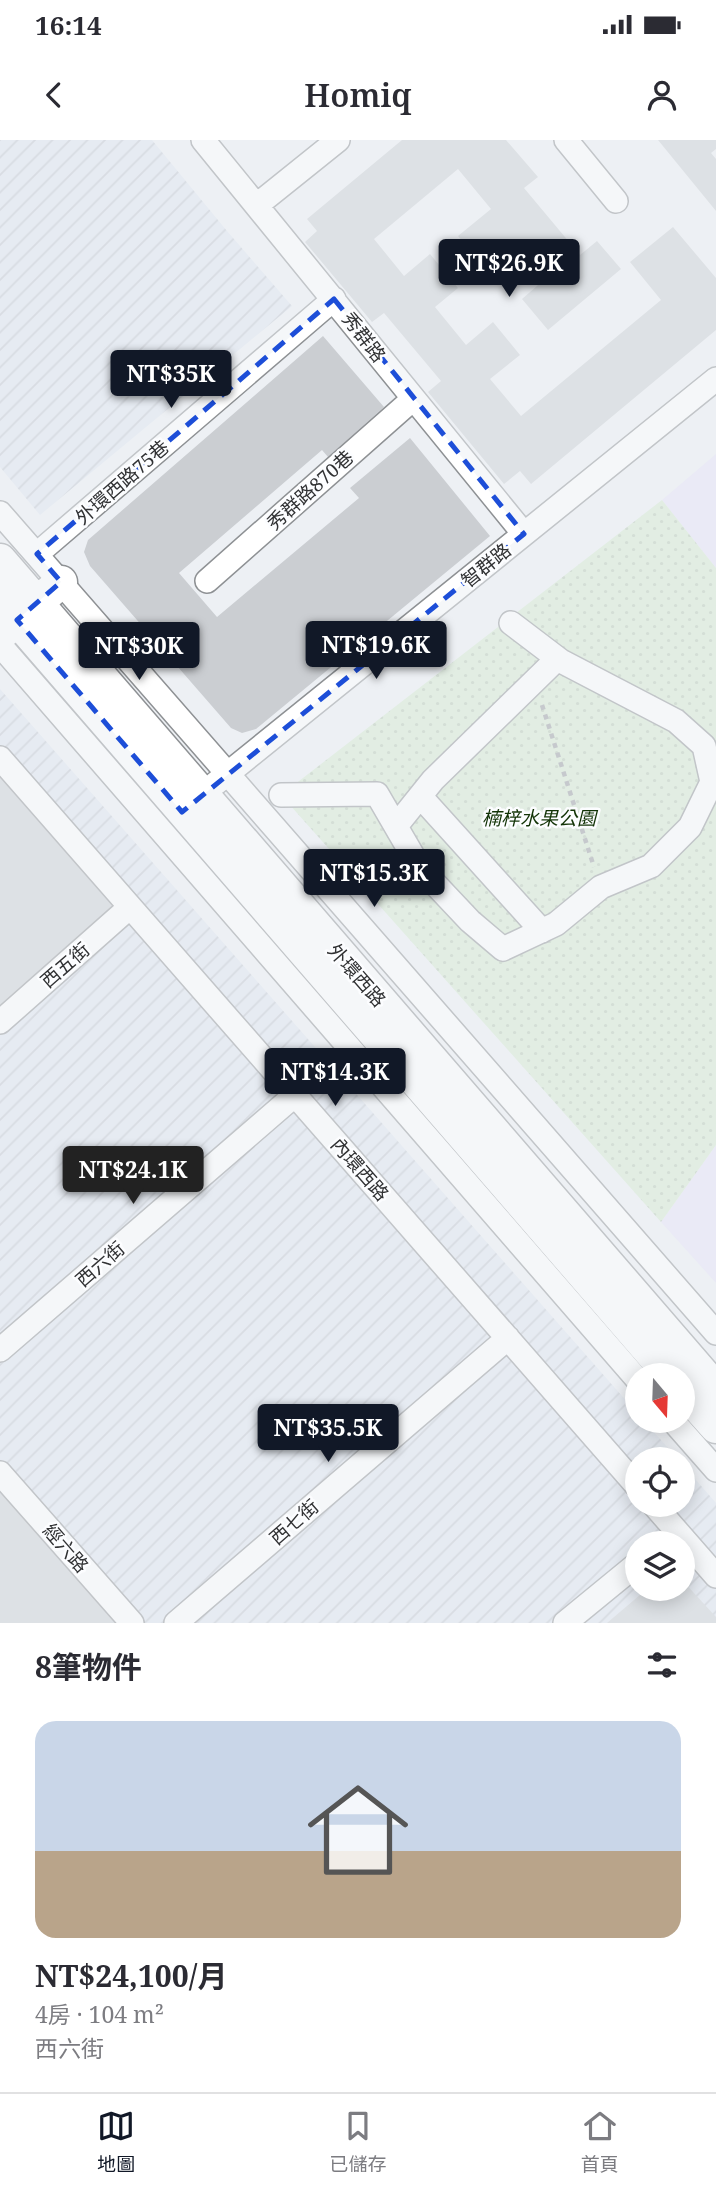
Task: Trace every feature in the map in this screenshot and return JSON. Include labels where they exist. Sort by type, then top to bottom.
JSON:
[{"type":"street","name":"秀群路","points":[[203,140],[524,534]]},
{"type":"street","points":[[257,205],[338,140]]},
{"type":"street","points":[[566,140],[617,201]]},
{"type":"street","name":"外環西路75巷","points":[[37,554],[334,299]]},
{"type":"street","name":"智群路","points":[[181,813],[716,379]]},
{"type":"street","name":"秀群路870巷","points":[[207,581],[413,399]]},
{"type":"street","name":"外環西路","points":[[0,513],[716,1333]]},
{"type":"street","name":"外環西路","points":[[0,560],[11,620],[660,1363]]},
{"type":"street","points":[[11,620],[61,582]]},
{"type":"street","points":[[281,795],[377,794],[420,868],[470,922],[503,949],[556,924],[601,887],[651,866],[690,827],[712,782],[704,746],[676,721],[557,659],[510,623]]},
{"type":"street","points":[[396,825],[433,780],[557,659]]},
{"type":"street","name":"內環西路","points":[[0,758],[625,1472]]},
{"type":"street","points":[[420,796],[542,931]]},
{"type":"street","name":"外環西路","points":[[181,813],[625,1364]]},
{"type":"street","name":"外環西路","points":[[181,813],[716,1389]]},
{"type":"street","name":"西五街","points":[[0,1022],[130,907]]},
{"type":"street","name":"西六街","points":[[0,1350],[295,1095]]},
{"type":"street","name":"西七街","points":[[176,1623],[508,1338]]},
{"type":"street","points":[[695,1404],[716,1427]]},
{"type":"street","points":[[684,1433],[716,1469]]},
{"type":"street","name":"經六路","points":[[0,1473],[132,1623]]},
{"type":"street","points":[[695,1559],[716,1576]]},
{"type":"street","points":[[565,1623],[625,1574]]},
{"type":"path","points":[[534,681],[601,887]]},
{"type":"highlighted area","points":[[334,299],[524,534],[182,812],[17,620],[61,582],[37,554]]},
{"type":"shaded area","points":[[0,140],[152,140],[292,306],[40,515],[0,467]]},
{"type":"shaded area","points":[[716,454],[716,568],[662,500]]},
{"type":"shaded area","points":[[0,689],[625,1399],[625,1433],[655,1433],[667,1447],[625,1447],[625,1517],[695,1517],[695,1479],[716,1503],[716,1623],[0,1623]]},
{"type":"shaded area","points":[[716,1145],[716,1283],[661,1222]]},
{"type":"green space","name":"楠梓水果公園","points":[[662,500],[716,568],[716,1145],[661,1222],[281,795]]},
{"type":"building","points":[[402,140],[506,140],[538,177],[524,188],[580,255],[597,241],[621,269],[548,330],[522,299],[545,279],[515,243],[485,268],[458,236],[491,209],[458,169],[374,239],[404,276],[430,254],[458,288],[435,307],[466,345],[493,322],[520,355],[490,379],[521,416],[661,300],[630,262],[673,227],[716,278],[716,330],[531,484],[520,471],[504,484],[428,392],[441,381],[384,313],[372,322],[305,242],[317,231],[307,219]]},
{"type":"building","points":[[658,140],[716,140],[716,149],[711,153],[716,159],[716,211]]},
{"type":"building","points":[[323,336],[384,407],[328,457],[322,450],[179,573],[217,617],[359,498],[350,488],[410,438],[490,536],[256,729],[242,733],[231,728],[90,566],[84,552],[88,540]]},
{"type":"building","points":[[0,758],[130,907],[0,1022]]},
{"type":"building","points":[[0,1473],[132,1623],[0,1623]]},
{"type":"building","points":[[695,1594],[716,1617],[716,1623],[607,1623],[633,1601],[695,1601]]}]
